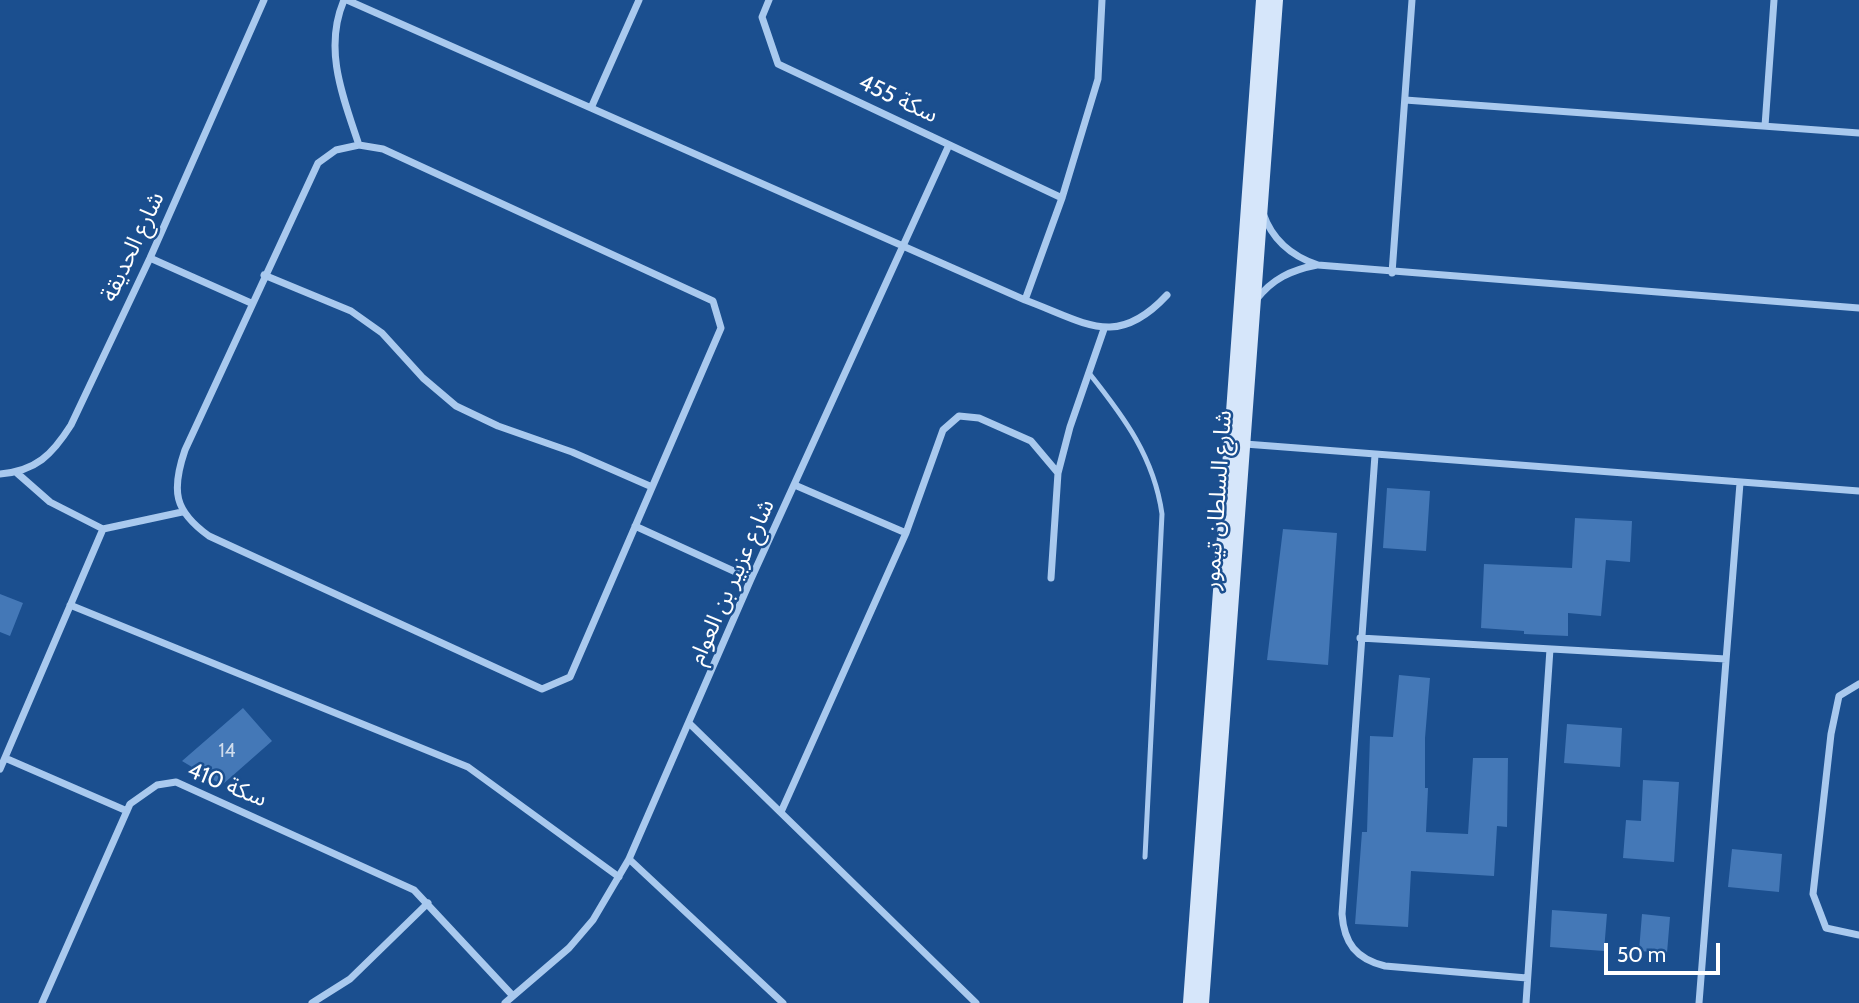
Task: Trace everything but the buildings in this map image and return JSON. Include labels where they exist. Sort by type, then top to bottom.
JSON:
[{"type":"main road","name":"شارع السلطان تيمور","points":[[1190,1003],[1263,0]]},
{"type":"main road","name":"شارع السلطان تيمور","points":[[1202,1003],[1276,0]]},
{"type":"street","name":"شارع الحديقة","points":[[0,474],[17,472],[41,461],[61,442],[150,258],[264,0]]},
{"type":"street","points":[[359,145],[341,92],[334,48],[335,21],[346,0],[1025,300],[1104,329],[1124,327],[1141,320],[1167,295]]},
{"type":"street","points":[[591,108],[639,0]]},
{"type":"street","name":"سكة 455","points":[[769,0],[762,17],[778,64],[1062,198]]},
{"type":"street","points":[[1025,300],[1062,198],[1098,79],[1102,0]]},
{"type":"street","points":[[1392,273],[1412,0]]},
{"type":"street","points":[[1765,126],[1774,0]]},
{"type":"street","points":[[1405,100],[1859,133]]},
{"type":"street","points":[[359,145],[383,149],[713,301],[721,328],[570,677],[542,689],[209,536],[188,522],[182,512],[177,487],[178,471],[251,303],[318,163],[336,150],[359,145]]},
{"type":"street","name":"شارع عزبير بن العوام","points":[[505,1003],[569,948],[593,920],[619,877],[690,724],[751,579],[797,485],[950,145]]},
{"type":"street","points":[[1260,204],[1271,231],[1280,243],[1303,261],[1318,265],[1392,273],[1859,308]]},
{"type":"street","points":[[150,258],[251,303]]},
{"type":"street","points":[[1255,302],[1269,285],[1288,273],[1318,265]]},
{"type":"street","points":[[264,275],[351,311],[382,333],[423,378],[456,406],[652,487]]},
{"type":"street","points":[[1051,578],[1058,473],[1104,329]]},
{"type":"street","points":[[781,812],[906,533],[943,430],[959,416],[979,418],[1031,441],[1058,473]]},
{"type":"street","points":[[1245,444],[1859,491]]},
{"type":"street","points":[[1375,455],[1342,914],[1346,937],[1363,958],[1385,966],[1527,978]]},
{"type":"street","points":[[17,472],[50,502],[103,529],[182,512]]},
{"type":"street","points":[[1699,1003],[1740,483]]},
{"type":"street","points":[[797,485],[906,533]]},
{"type":"street","points":[[635,526],[751,579]]},
{"type":"street","points":[[0,769],[103,529]]},
{"type":"street","points":[[70,606],[468,767],[619,877]]},
{"type":"street","points":[[1360,638],[1726,659]]},
{"type":"street","points":[[1526,1003],[1550,649]]},
{"type":"street","points":[[1859,684],[1839,695],[1831,734],[1812,894],[1826,928],[1859,935]]},
{"type":"street","points":[[690,724],[976,1003]]},
{"type":"street","points":[[5,758],[127,811]]},
{"type":"street","name":"سكة 410","points":[[42,1003],[130,804],[157,785],[176,782],[414,890],[513,996]]},
{"type":"street","points":[[628,859],[783,1003]]},
{"type":"street","points":[[313,1003],[350,979],[428,903]]},
{"type":"lane","points":[[1089,373],[1122,414],[1142,447],[1152,468],[1162,514],[1145,857]]}]
